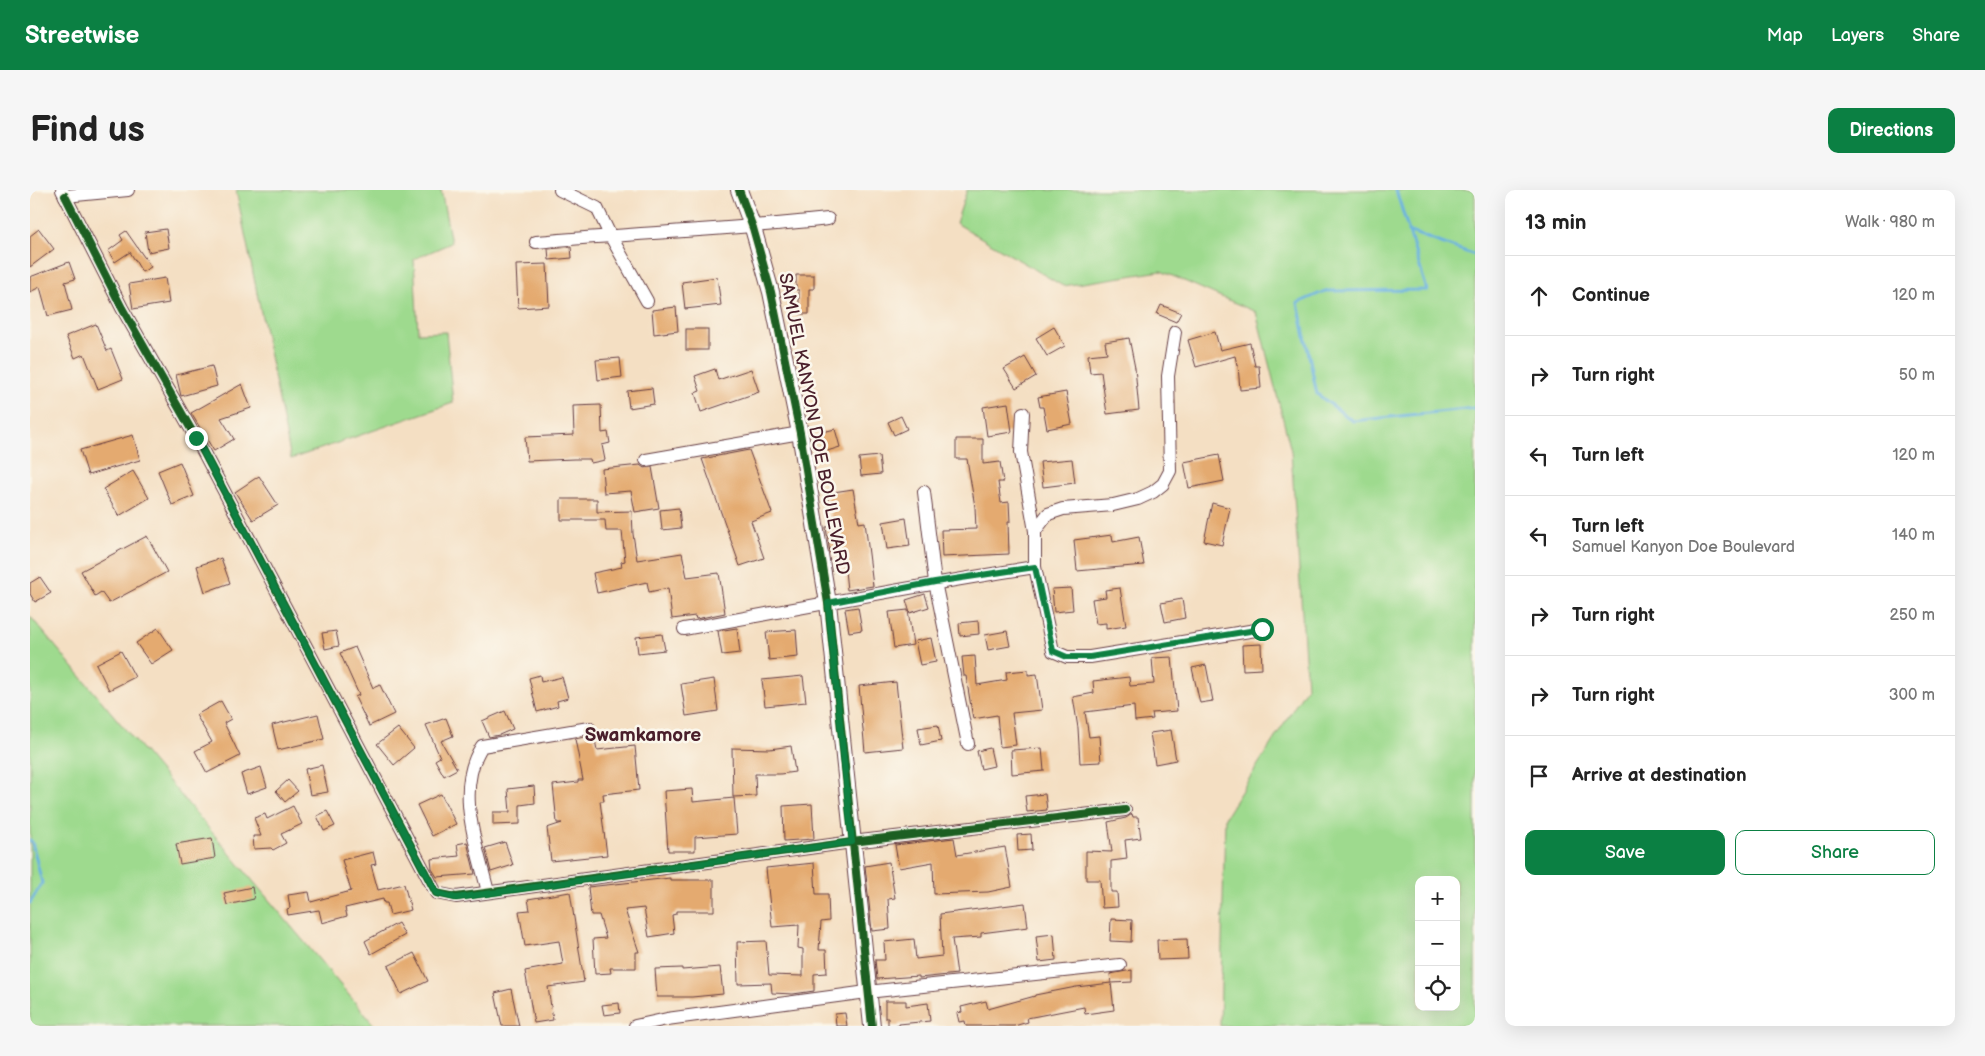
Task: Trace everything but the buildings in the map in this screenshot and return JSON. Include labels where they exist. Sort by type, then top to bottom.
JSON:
[{"type":"street","points":[[128,190],[64,193],[122,308],[196,438],[436,893],[456,898],[852,842],[1125,810]]},
{"type":"street","points":[[560,190],[597,208],[647,301]]},
{"type":"street","name":"SAMUEL KANYON DOE BOULEVARD","points":[[739,190],[753,228],[771,292],[800,433],[828,603],[872,1026]]},
{"type":"street","points":[[536,242],[610,235],[753,228],[828,220]]},
{"type":"street","points":[[1035,531],[1048,514],[1063,509],[1113,505],[1138,499],[1153,492],[1163,484],[1170,471],[1168,376],[1175,332]]},
{"type":"street","points":[[1022,413],[1021,452],[1035,531],[1035,567],[1053,651],[1067,657],[1090,657],[1262,629]]},
{"type":"street","points":[[646,460],[800,433]]},
{"type":"street","points":[[924,492],[935,582],[968,744]]},
{"type":"street","points":[[684,629],[935,582],[1035,567]]},
{"type":"street","points":[[488,892],[472,829],[468,785],[474,758],[482,746],[589,728]]},
{"type":"street","points":[[635,1026],[667,1019],[867,992],[1120,965]]},
{"type":"green space","points":[[236,190],[441,190],[451,243],[414,259],[418,333],[446,332],[453,403],[291,459]]},
{"type":"green space","points":[[967,190],[1475,190],[1475,1026],[1220,1026],[1225,817],[1307,687],[1291,451],[1256,312],[1161,271],[1063,286],[956,223]]},
{"type":"green space","points":[[30,616],[375,1026],[30,1026]]},
{"type":"waterway","points":[[1396,190],[1427,290],[1325,291],[1298,303],[1317,394],[1353,421],[1475,408]]},
{"type":"waterway","points":[[1408,231],[1475,255]]},
{"type":"waterway","points":[[30,840],[42,883],[30,903]]},
{"type":"cycle path","points":[[739,190],[753,228],[771,292],[800,433],[828,603],[872,1026]]},
{"type":"cycle path","points":[[65,196],[122,308],[196,438],[436,893],[456,897],[852,842],[1125,810]]},
{"type":"district","name":"Swamkamore","points":[[643,735]]},
{"type":"route","points":[[196,438],[436,893],[456,898],[852,842],[828,603],[935,582],[1035,567],[1053,651],[1067,657],[1090,657],[1262,629]]}]
